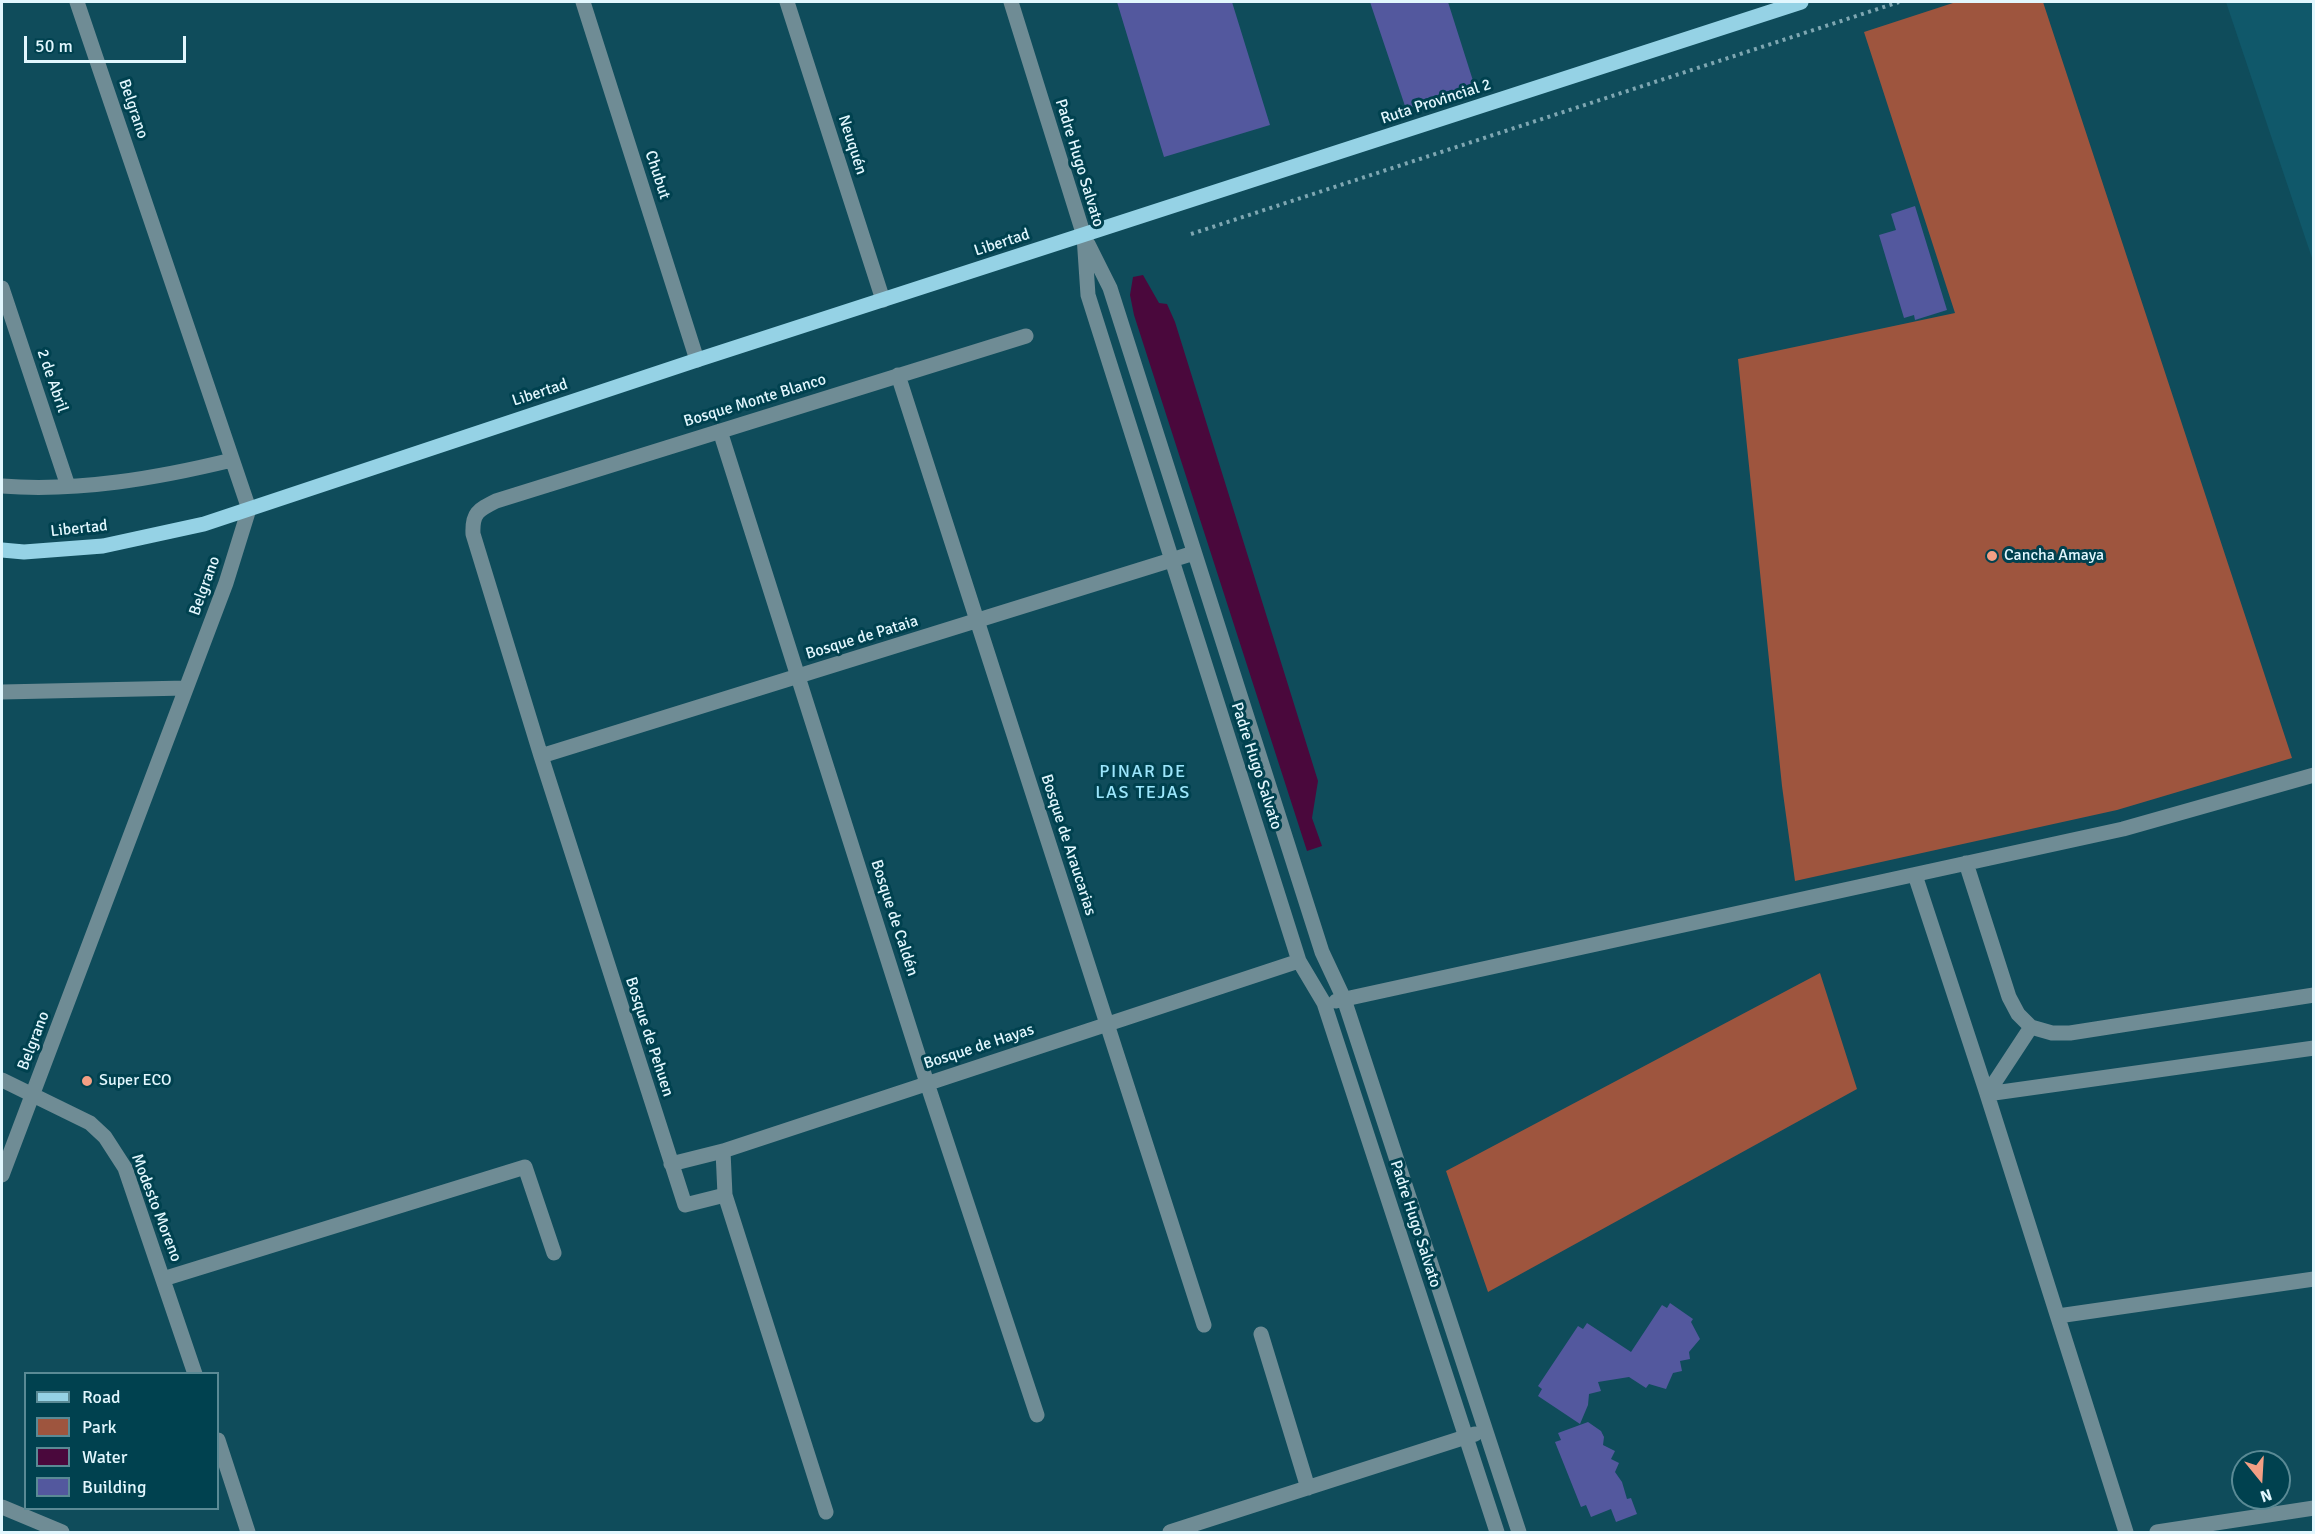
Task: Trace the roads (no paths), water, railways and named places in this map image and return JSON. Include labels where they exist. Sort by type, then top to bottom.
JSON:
[{"type":"main road","name":"Ruta Provincial 2","points":[[1084,236],[1801,2]]},
{"type":"main road","name":"Libertad","points":[[2,550],[24,552],[103,546],[175,531],[249,509],[696,360],[1084,236]]},
{"type":"street","name":"Belgrano","points":[[2,1175],[226,583],[249,509],[77,2]]},
{"type":"street","name":"Chubut","points":[[583,2],[696,360]]},
{"type":"street","name":"Neuquén","points":[[787,2],[883,300]]},
{"type":"street","name":"Padre Hugo Salvato","points":[[1011,2],[1084,236],[1110,288],[1322,952],[1344,999],[1519,1533]]},
{"type":"street","name":"Padre Hugo Salvato","points":[[1084,236],[1088,295],[1299,961],[1324,1003],[1497,1533]]},
{"type":"street","name":"2 de Abril","points":[[2,288],[68,486]]},
{"type":"street","name":"Bosque Monte Blanco","points":[[472,522],[478,511],[496,501],[1026,336]]},
{"type":"street","name":"Bosque de Araucarias","points":[[898,375],[1204,1325]]},
{"type":"street","name":"Bosque de Caldén","points":[[720,431],[927,1083],[1037,1415]]},
{"type":"street","points":[[2,486],[68,486],[131,480],[232,460]]},
{"type":"street","name":"Bosque de Pehuen","points":[[472,522],[473,534],[542,756],[685,1205],[726,1195]]},
{"type":"street","name":"Bosque de Pataia","points":[[542,756],[1194,553]]},
{"type":"street","points":[[2,692],[186,688]]},
{"type":"street","points":[[1324,1003],[2123,829],[2313,775]]},
{"type":"street","points":[[1966,863],[2009,997],[2018,1014],[2031,1027],[2070,1033],[2313,995]]},
{"type":"street","points":[[1915,875],[2126,1533]]},
{"type":"street","name":"Bosque de Hayas","points":[[671,1164],[723,1151],[1299,961]]},
{"type":"street","points":[[1987,1094],[2031,1027]]},
{"type":"street","points":[[1987,1094],[2313,1048]]},
{"type":"street","name":"Modesto Moreno","points":[[2,1080],[90,1123],[105,1137],[125,1168],[194,1372]]},
{"type":"street","points":[[723,1151],[726,1195],[826,1512]]},
{"type":"street","points":[[163,1279],[525,1167],[554,1253]]},
{"type":"street","points":[[2058,1316],[2313,1279]]},
{"type":"street","points":[[1261,1334],[1308,1488]]},
{"type":"street","points":[[1170,1533],[1486,1431]]},
{"type":"street","points":[[219,1443],[248,1533]]},
{"type":"street","points":[[2,1507],[62,1533]]},
{"type":"street","points":[[2157,1533],[2313,1508]]},
{"type":"water","points":[[1143,275],[1159,303],[1167,304],[1175,322],[1318,781],[1312,818],[1322,846],[1307,851],[1134,315],[1130,295],[1133,277]]},
{"type":"place","name":"Cancha Amaya","points":[[1992,556]]},
{"type":"place","name":"Super ECO","points":[[87,1081]]},
{"type":"district","name":"PINAR DE LAS TEJAS","points":[[1143,782]]}]
